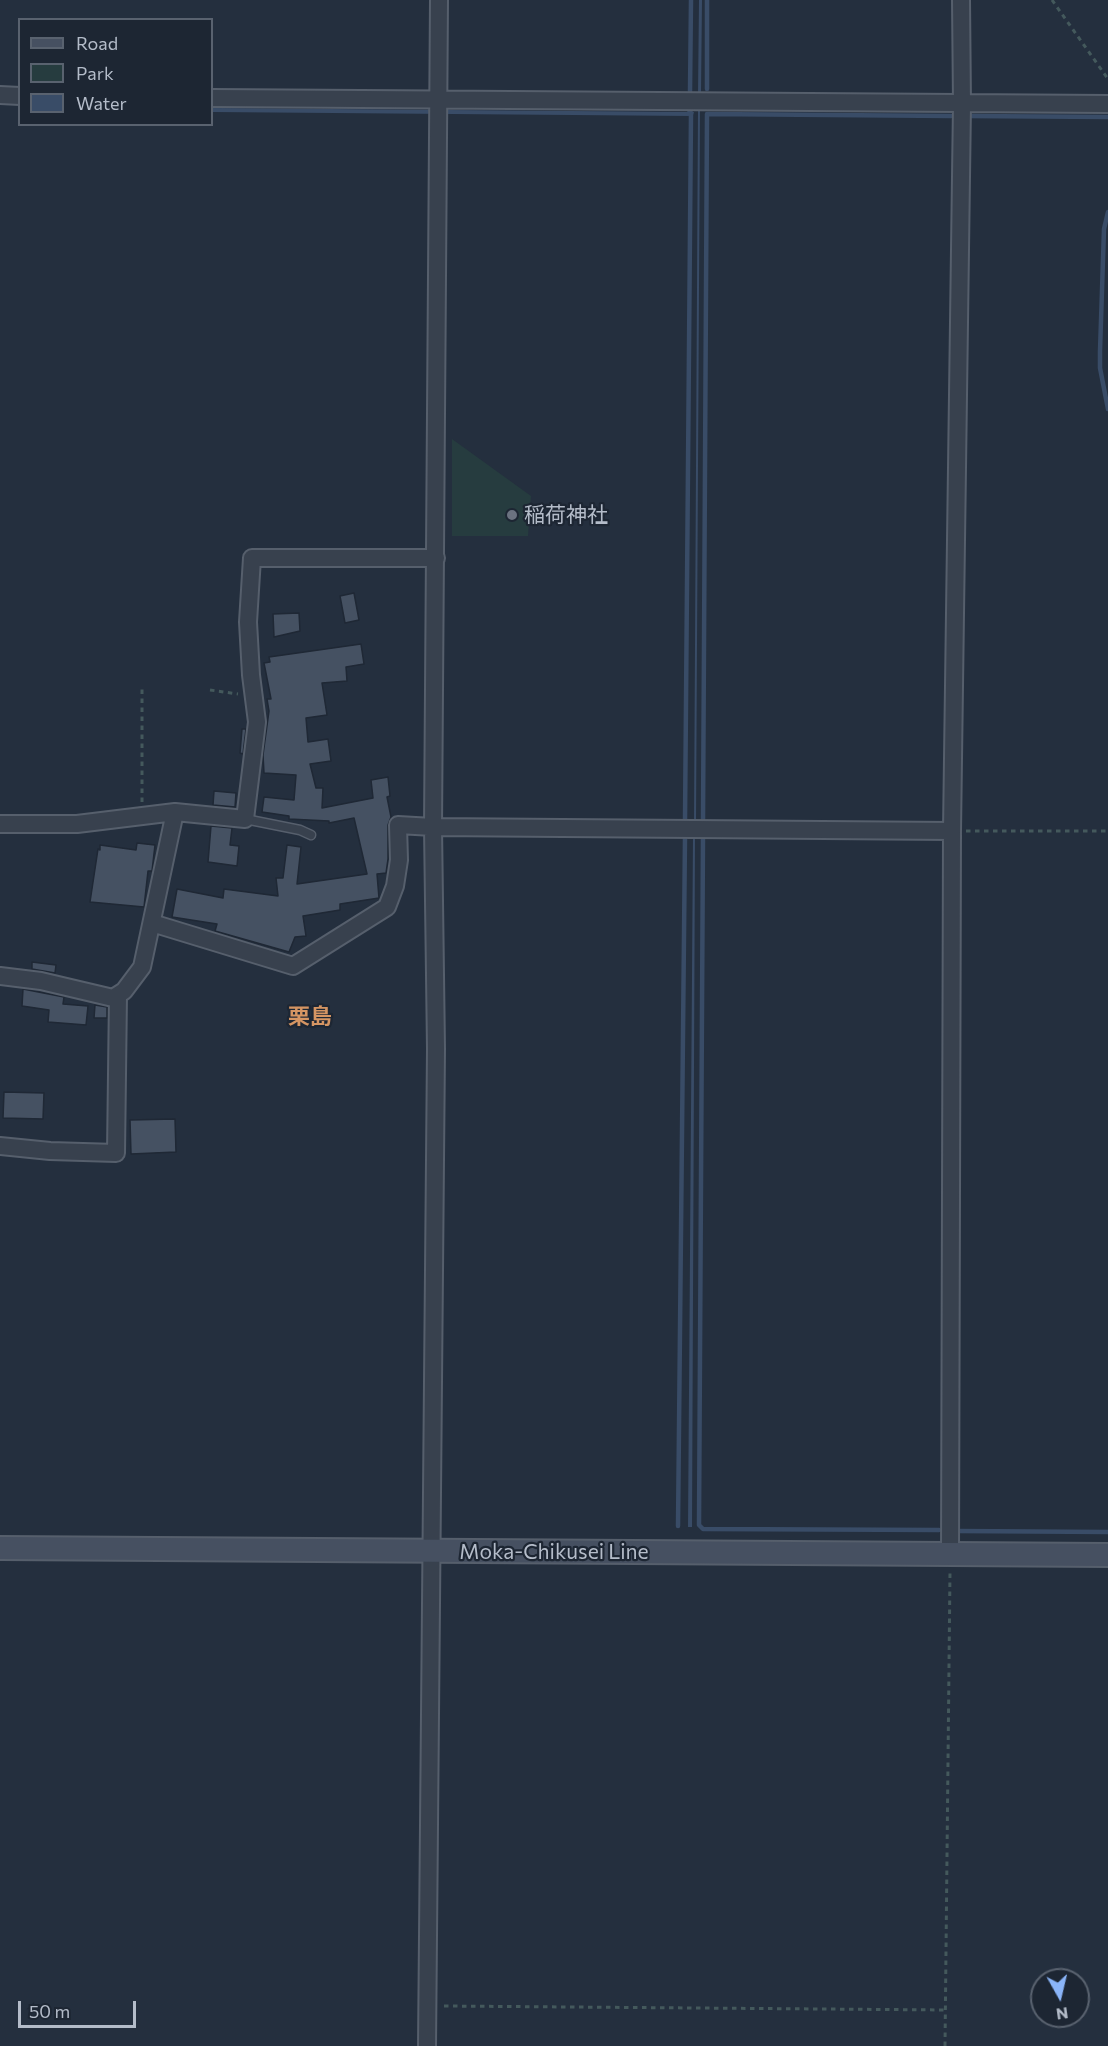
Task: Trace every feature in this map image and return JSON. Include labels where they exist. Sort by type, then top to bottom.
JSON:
[{"type":"main road","name":"Moka-Chikusei Line","points":[[0,1548],[1108,1555]]},
{"type":"street","points":[[427,2046],[436,1049],[433,827],[439,0]]},
{"type":"street","points":[[950,1554],[952,831],[962,104],[961,0]]},
{"type":"street","points":[[0,95],[18,96]]},
{"type":"street","points":[[213,98],[438,108],[1108,104]]},
{"type":"street","points":[[0,824],[77,824],[175,812],[245,819],[257,722],[248,622],[252,558],[436,558]]},
{"type":"street","points":[[0,976],[41,981],[113,998],[124,991],[142,968],[175,812]]},
{"type":"street","points":[[152,923],[293,966],[387,908],[395,886],[399,860],[398,825],[952,831]]},
{"type":"street","points":[[0,1146],[50,1151],[116,1153],[118,994]]},
{"type":"lane","points":[[245,819],[300,830],[311,835]]},
{"type":"path","points":[[1052,0],[1108,79]]},
{"type":"path","points":[[142,686],[142,816]]},
{"type":"path","points":[[210,690],[233,694],[254,693]]},
{"type":"path","points":[[952,831],[1108,831]]},
{"type":"path","points":[[945,2046],[950,1554]]},
{"type":"path","points":[[427,2006],[946,2010]]},
{"type":"green space","points":[[452,439],[531,496],[528,536],[452,536]]},
{"type":"water","points":[[699,0],[702,0],[701,93],[698,94]]},
{"type":"water","points":[[213,108],[694,112],[691,116],[213,112]]},
{"type":"water","points":[[698,109],[700,109],[696,822],[694,822]]},
{"type":"water","points":[[693,836],[695,836],[692,1527],[688,1527]]},
{"type":"building","points":[[354,593],[359,620],[345,623],[340,596]]},
{"type":"building","points":[[299,613],[300,631],[274,637],[273,614]]},
{"type":"building","points":[[361,644],[364,664],[346,667],[347,681],[322,683],[327,715],[306,718],[308,742],[328,739],[331,761],[310,764],[316,788],[323,788],[322,808],[373,798],[371,780],[388,777],[390,796],[387,797],[391,817],[388,825],[388,859],[386,873],[377,874],[379,898],[340,904],[340,910],[303,916],[306,936],[295,937],[289,952],[215,931],[217,924],[172,917],[177,889],[223,898],[224,889],[278,896],[276,878],[283,878],[287,845],[301,847],[297,884],[367,874],[354,818],[329,823],[329,821],[289,819],[289,816],[262,812],[264,797],[294,800],[296,775],[264,773],[263,755],[269,711],[267,699],[271,699],[264,663],[270,662],[269,657]]},
{"type":"building","points":[[242,729],[246,729],[243,754],[240,753]]},
{"type":"building","points":[[214,791],[236,793],[235,807],[213,805]]},
{"type":"building","points":[[211,826],[232,828],[230,845],[239,846],[237,866],[208,862]]},
{"type":"building","points":[[137,843],[155,845],[152,871],[148,871],[144,907],[90,902],[100,845],[136,850]]},
{"type":"building","points":[[32,962],[56,965],[55,973],[32,969]]},
{"type":"building","points":[[23,989],[64,997],[63,1004],[88,1006],[86,1025],[48,1022],[49,1010],[22,1006]]},
{"type":"building","points":[[95,1005],[107,1007],[107,1018],[94,1018]]},
{"type":"building","points":[[4,1092],[44,1093],[43,1119],[3,1118]]},
{"type":"building","points":[[175,1119],[176,1152],[131,1154],[130,1120]]},
{"type":"waterway","points":[[690,92],[691,0]]},
{"type":"waterway","points":[[707,0],[707,89]]},
{"type":"waterway","points":[[685,819],[691,113],[689,113]]},
{"type":"waterway","points":[[703,820],[707,114],[951,116]]},
{"type":"waterway","points":[[967,116],[1108,117]]},
{"type":"waterway","points":[[1108,212],[1104,229],[1100,351],[1100,368],[1108,409]]},
{"type":"waterway","points":[[703,836],[699,1525],[703,1529],[939,1530]]},
{"type":"waterway","points":[[678,1526],[685,837]]},
{"type":"waterway","points":[[957,1531],[1108,1532]]},
{"type":"place","name":"稲荷神社","points":[[512,515]]},
{"type":"district","name":"栗島","points":[[310,1017]]}]
